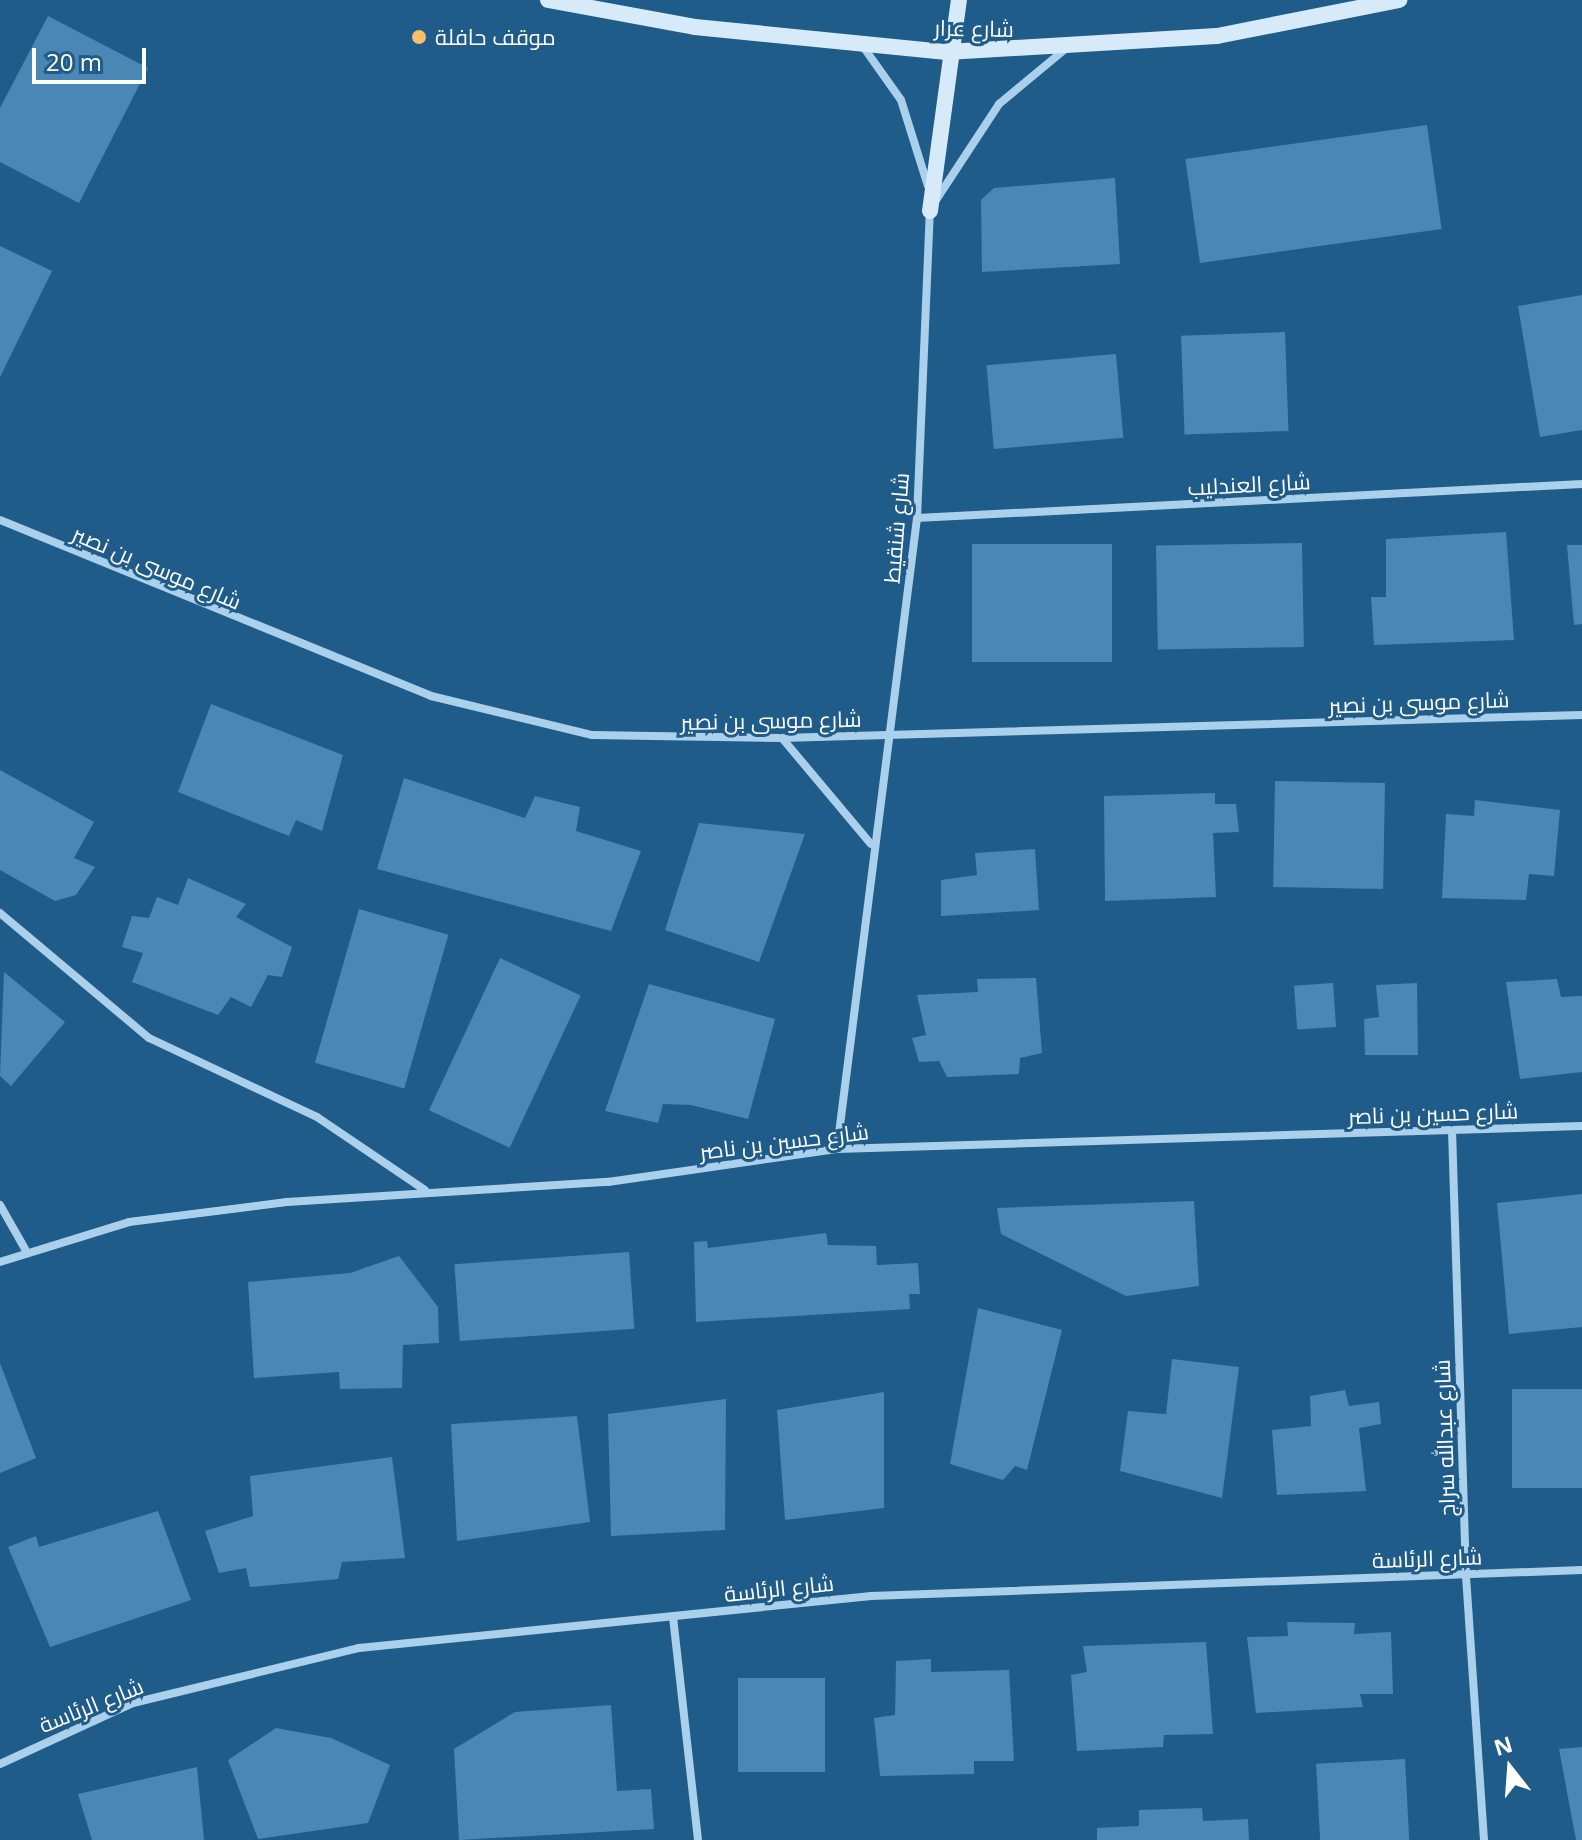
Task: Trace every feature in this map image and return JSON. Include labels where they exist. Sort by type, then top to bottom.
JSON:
[{"type":"main road","name":"شارع عرار","points":[[548,0],[695,27],[856,38],[947,52],[1064,50],[1217,36],[1399,0]]},
{"type":"main road","points":[[930,211],[947,52],[959,0]]},
{"type":"street","name":"شارع شنقيط","points":[[837,1149],[871,844],[892,735],[917,518],[930,211],[907,112],[856,38]]},
{"type":"street","points":[[930,211],[999,104],[1064,50]]},
{"type":"street","name":"شارع العندليب","points":[[917,518],[1582,484]]},
{"type":"street","name":"شارع موسى بن نصير","points":[[0,520],[431,696],[592,735],[782,738],[1582,715]]},
{"type":"street","points":[[782,738],[871,844]]},
{"type":"street","points":[[0,913],[149,1038],[317,1117],[426,1190]]},
{"type":"street","name":"شارع حسين بن ناصر","points":[[0,1262],[25,1249],[129,1222],[426,1190],[608,1182],[837,1149],[1582,1126]]},
{"type":"street","name":"شارع عبدالله سراج","points":[[1452,1130],[1466,1576],[1484,1840]]},
{"type":"street","points":[[0,1205],[25,1249]]},
{"type":"street","name":"شارع الرئاسة","points":[[0,1764],[133,1703],[359,1648],[673,1617],[1043,1587],[1582,1570]]},
{"type":"street","points":[[673,1617],[698,1840]]},
{"type":"building","points":[[48,16],[148,68],[79,203],[0,162],[0,108]]},
{"type":"building","points":[[1427,125],[1442,229],[1200,263],[1185,159]]},
{"type":"building","points":[[1115,178],[1120,264],[982,272],[981,200],[994,188]]},
{"type":"building","points":[[0,246],[52,271],[0,377]]},
{"type":"building","points":[[1582,295],[1582,430],[1540,437],[1518,306]]},
{"type":"building","points":[[1285,332],[1288,431],[1185,435],[1181,336]]},
{"type":"building","points":[[1116,354],[1123,438],[994,449],[986,365]]},
{"type":"building","points":[[1506,532],[1514,640],[1374,645],[1371,597],[1386,597],[1386,539]]},
{"type":"building","points":[[1302,543],[1304,647],[1158,650],[1156,546]]},
{"type":"building","points":[[972,544],[1112,544],[1112,662],[972,662]]},
{"type":"building","points":[[1567,545],[1582,545],[1582,624],[1574,625]]},
{"type":"building","points":[[211,704],[343,755],[322,831],[296,820],[289,836],[178,792]]},
{"type":"building","points":[[0,770],[94,822],[74,858],[95,867],[76,895],[55,901],[0,870]]},
{"type":"building","points":[[404,778],[525,818],[535,796],[580,807],[576,831],[641,851],[611,931],[377,869]]},
{"type":"building","points":[[1275,781],[1385,783],[1383,889],[1273,887]]},
{"type":"building","points":[[1215,793],[1215,804],[1236,804],[1239,832],[1213,833],[1216,897],[1105,901],[1104,796]]},
{"type":"building","points":[[1475,800],[1560,810],[1554,876],[1529,874],[1526,900],[1442,898],[1446,814],[1474,816]]},
{"type":"building","points":[[699,823],[805,834],[759,962],[665,930]]},
{"type":"building","points":[[1035,849],[1039,910],[941,916],[941,880],[977,875],[975,853]]},
{"type":"building","points":[[188,878],[246,904],[236,917],[292,947],[282,977],[268,975],[251,1007],[231,997],[218,1015],[132,982],[143,953],[122,947],[132,916],[149,918],[157,897],[178,905]]},
{"type":"building","points":[[359,909],[448,935],[404,1088],[315,1063]]},
{"type":"building","points":[[500,958],[581,996],[510,1148],[429,1110]]},
{"type":"building","points":[[4,972],[65,1022],[11,1086],[0,1076]]},
{"type":"building","points":[[1036,978],[1042,1053],[1020,1058],[1019,1074],[947,1077],[939,1061],[919,1062],[912,1038],[926,1035],[917,995],[978,992],[977,979]]},
{"type":"building","points":[[1557,979],[1561,997],[1582,996],[1582,1072],[1520,1079],[1506,982]]},
{"type":"building","points":[[1333,983],[1336,1027],[1297,1030],[1294,986]]},
{"type":"building","points":[[1417,983],[1418,1055],[1365,1055],[1364,1019],[1379,1017],[1376,985]]},
{"type":"building","points":[[649,984],[775,1019],[748,1119],[691,1105],[663,1104],[658,1123],[605,1111]]},
{"type":"building","points":[[1582,1194],[1582,1327],[1509,1334],[1497,1203]]},
{"type":"building","points":[[1194,1201],[1199,1286],[1126,1296],[1001,1234],[997,1208]]},
{"type":"building","points":[[826,1233],[828,1245],[876,1246],[877,1265],[918,1263],[920,1294],[909,1294],[910,1309],[696,1322],[694,1242],[707,1241],[708,1248]]},
{"type":"building","points":[[629,1252],[634,1329],[460,1341],[454,1264]]},
{"type":"building","points":[[399,1256],[438,1307],[439,1343],[403,1345],[402,1388],[340,1389],[339,1372],[254,1378],[248,1282],[350,1273]]},
{"type":"building","points":[[978,1308],[1062,1330],[1027,1470],[1015,1466],[1003,1480],[950,1464]]},
{"type":"building","points":[[1172,1359],[1239,1367],[1222,1498],[1120,1471],[1128,1411],[1166,1414]]},
{"type":"building","points":[[0,1363],[36,1458],[0,1473]]},
{"type":"building","points":[[1512,1389],[1582,1389],[1582,1488],[1512,1488]]},
{"type":"building","points":[[1345,1390],[1349,1406],[1379,1402],[1381,1424],[1359,1428],[1366,1491],[1277,1495],[1272,1430],[1311,1426],[1310,1396]]},
{"type":"building","points":[[884,1392],[884,1508],[785,1520],[777,1410]]},
{"type":"building","points":[[726,1399],[725,1530],[611,1536],[608,1414]]},
{"type":"building","points":[[577,1416],[590,1522],[457,1541],[451,1424]]},
{"type":"building","points":[[392,1457],[405,1558],[342,1562],[338,1579],[250,1587],[246,1568],[219,1573],[205,1531],[253,1516],[250,1476]]},
{"type":"building","points":[[158,1511],[191,1600],[50,1647],[8,1547],[36,1536],[39,1547]]},
{"type":"building","points":[[1287,1622],[1355,1623],[1354,1634],[1391,1632],[1393,1694],[1360,1694],[1363,1707],[1256,1713],[1247,1637],[1288,1636]]},
{"type":"building","points":[[1206,1642],[1213,1734],[1164,1735],[1163,1747],[1077,1751],[1071,1675],[1087,1672],[1083,1646]]},
{"type":"building","points":[[931,1659],[931,1672],[1009,1670],[1014,1761],[974,1761],[974,1774],[880,1776],[874,1718],[895,1715],[896,1661]]},
{"type":"building","points":[[738,1678],[825,1678],[825,1772],[738,1772]]},
{"type":"building","points":[[611,1705],[617,1791],[651,1789],[654,1829],[459,1840],[454,1749],[515,1712]]},
{"type":"building","points":[[276,1728],[331,1738],[390,1765],[368,1823],[258,1839],[228,1760]]},
{"type":"building","points":[[1582,1747],[1582,1840],[1576,1840],[1559,1749]]},
{"type":"building","points":[[1405,1759],[1409,1840],[1320,1840],[1316,1764]]},
{"type":"building","points":[[197,1767],[204,1840],[92,1840],[78,1794]]},
{"type":"building","points":[[1202,1808],[1203,1821],[1248,1819],[1249,1840],[1097,1840],[1097,1828],[1139,1826],[1139,1810]]},
{"type":"place","name":"موقف حافلة","points":[[419,37]]}]
